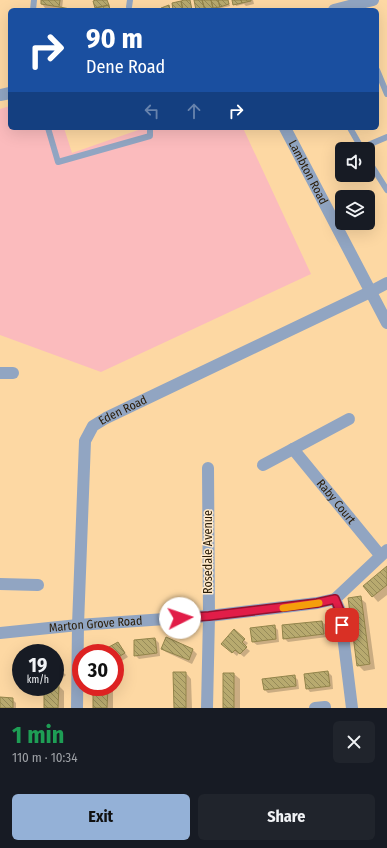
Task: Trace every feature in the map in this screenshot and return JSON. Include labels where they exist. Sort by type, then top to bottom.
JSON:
[{"type":"street","points":[[342,8],[373,0]]},
{"type":"street","name":"Lambton Road","points":[[286,130],[387,323]]},
{"type":"street","name":"Eden Road","points":[[77,708],[78,625],[85,441],[93,426],[387,283]]},
{"type":"street","points":[[0,373],[13,373]]},
{"type":"street","points":[[263,465],[349,419]]},
{"type":"street","name":"Raby Court","points":[[292,449],[383,552]]},
{"type":"street","name":"Rosedale Avenue","points":[[207,708],[209,616],[208,468]]},
{"type":"street","points":[[352,708],[340,611],[335,599],[383,552]]},
{"type":"street","points":[[0,584],[38,585]]},
{"type":"street","name":"Marton Grove Road","points":[[0,634],[78,625],[209,616],[317,603],[335,599]]},
{"type":"lane","points":[[129,7],[130,0]]},
{"type":"lane","points":[[379,75],[387,94]]},
{"type":"lane","points":[[49,130],[58,162],[150,136],[150,130]]},
{"type":"lane","points":[[351,130],[357,142]]},
{"type":"lane","points":[[375,143],[387,137]]},
{"type":"lane","points":[[375,171],[387,190]]},
{"type":"shaded area","points":[[8,107],[8,130],[65,130],[72,153],[138,130],[244,130],[311,274],[101,372],[0,335],[0,109]]},
{"type":"building","points":[[41,0],[60,0],[59,7],[41,4]]},
{"type":"building","points":[[107,0],[109,5],[95,8],[93,1]]},
{"type":"building","points":[[190,0],[192,8],[183,8],[181,1]]},
{"type":"building","points":[[194,0],[202,0],[204,8],[196,8]]},
{"type":"building","points":[[202,0],[211,0],[213,8],[204,8]]},
{"type":"building","points":[[211,0],[218,0],[220,7],[213,8]]},
{"type":"building","points":[[218,0],[228,0],[229,4],[220,7]]},
{"type":"building","points":[[232,0],[241,0],[242,3],[233,5]]},
{"type":"building","points":[[241,0],[251,0],[251,1],[242,3]]},
{"type":"building","points":[[181,1],[183,8],[173,8],[172,3]]},
{"type":"building","points":[[109,5],[110,8],[95,8]]},
{"type":"building","points":[[169,5],[170,8],[161,8]]},
{"type":"building","points":[[387,566],[387,585],[372,597],[363,586]]},
{"type":"building","points":[[361,596],[370,664],[357,666],[348,598]]},
{"type":"building","points":[[322,621],[324,634],[283,639],[282,625]]},
{"type":"building","points":[[275,625],[276,639],[252,642],[250,628]]},
{"type":"building","points":[[234,629],[245,639],[242,642],[247,647],[240,654],[235,650],[232,653],[221,644]]},
{"type":"building","points":[[166,637],[193,649],[189,660],[161,649]]},
{"type":"building","points":[[155,638],[157,653],[134,656],[134,640]]},
{"type":"building","points":[[328,671],[330,686],[306,689],[304,674]]},
{"type":"building","points":[[173,672],[186,672],[186,708],[174,708]]},
{"type":"building","points":[[223,673],[234,673],[234,708],[223,708]]},
{"type":"building","points":[[295,675],[296,686],[264,690],[262,679]]},
{"type":"building","points":[[44,696],[58,696],[58,708],[44,708]]},
{"type":"building","points":[[93,696],[108,696],[107,708],[93,708]]},
{"type":"building","points":[[0,697],[13,698],[13,708],[0,708]]},
{"type":"slow traffic","points":[[283,608],[319,603]]},
{"type":"route","points":[[180,618],[317,603],[335,599],[340,611],[342,625]]}]
